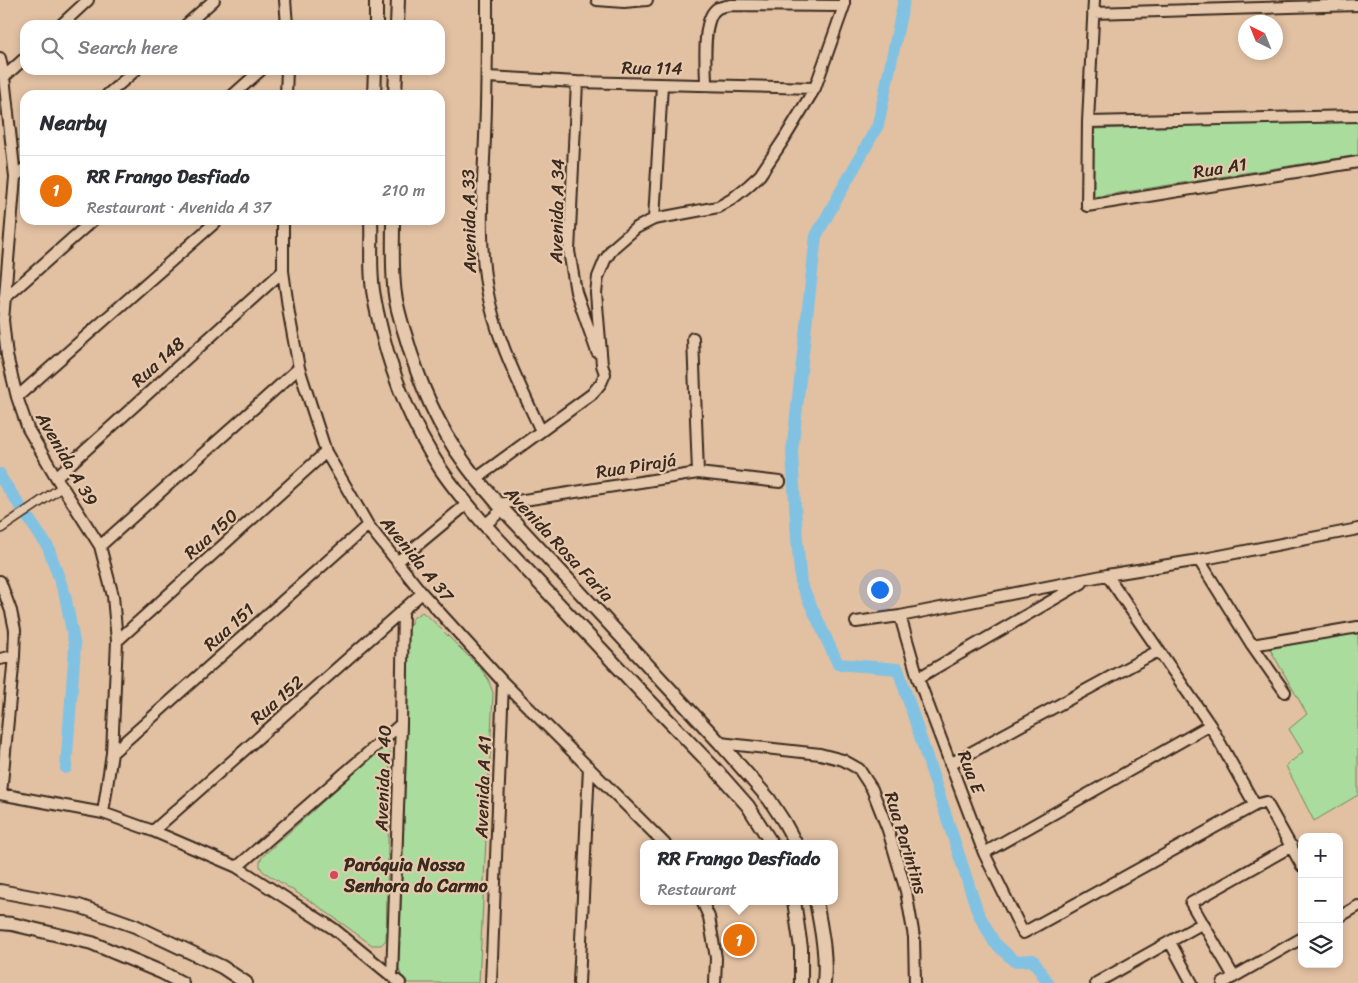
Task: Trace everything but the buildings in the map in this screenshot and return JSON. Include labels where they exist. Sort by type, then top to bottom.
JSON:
[{"type":"street","points":[[66,20],[88,0]]},
{"type":"street","points":[[192,20],[214,0]]},
{"type":"street","points":[[285,0],[287,20]]},
{"type":"street","points":[[376,0],[376,20]]},
{"type":"street","points":[[397,20],[398,0]]},
{"type":"street","name":"Avenida A 33","points":[[487,0],[487,77],[481,217],[483,263],[487,290],[498,334],[541,431]]},
{"type":"street","points":[[597,0],[624,2],[647,0]]},
{"type":"street","points":[[1094,0],[1088,122],[1358,116]]},
{"type":"street","points":[[477,478],[592,394],[601,383],[604,374],[596,293],[598,277],[605,260],[613,248],[636,228],[654,220],[718,207],[732,199],[760,174],[816,88],[844,3],[730,5],[718,8],[710,17],[706,27],[706,85]]},
{"type":"street","points":[[1093,13],[1358,5]]},
{"type":"street","name":"Avenida A 39","points":[[0,58],[4,77],[15,177],[4,299],[4,357],[28,430],[100,546],[113,596],[117,640],[112,753],[103,813]]},
{"type":"street","points":[[4,77],[20,63]]},
{"type":"street","points":[[113,90],[130,75]]},
{"type":"street","points":[[239,90],[255,75]]},
{"type":"street","points":[[286,90],[287,75]]},
{"type":"street","points":[[374,90],[375,75]]},
{"type":"street","points":[[395,90],[396,75]]},
{"type":"street","name":"Rua 114","points":[[487,77],[662,85],[816,88]]},
{"type":"street","name":"Avenida A 34","points":[[577,82],[569,251],[576,292],[602,365]]},
{"type":"street","points":[[654,220],[662,85]]},
{"type":"street","name":"Rua A1","points":[[1088,122],[1087,206],[1358,162]]},
{"type":"street","points":[[15,177],[20,172]]},
{"type":"street","points":[[4,299],[87,225]]},
{"type":"street","points":[[17,397],[212,225]]},
{"type":"street","name":"Avenida A 37","points":[[283,225],[283,271],[289,314],[300,368],[326,452],[368,525],[422,593],[503,682],[661,840]]},
{"type":"street","points":[[371,225],[372,281],[386,346],[397,381],[412,417],[440,468],[485,525],[718,772],[748,806],[769,840]]},
{"type":"street","name":"Avenida Rosa Faria","points":[[393,225],[394,287],[398,312],[414,364],[431,404],[448,437],[464,462],[500,507],[720,743],[769,799],[794,840]]},
{"type":"street","name":"Rua 148","points":[[56,477],[283,271]]},
{"type":"street","points":[[693,338],[698,473]]},
{"type":"street","points":[[100,546],[300,368]]},
{"type":"street","name":"Rua 150","points":[[117,640],[326,452]]},
{"type":"street","name":"Rua Pirajá","points":[[500,507],[698,473],[780,482]]},
{"type":"street","points":[[0,529],[62,487]]},
{"type":"street","points":[[397,562],[467,504]]},
{"type":"street","points":[[485,525],[500,507]]},
{"type":"street","name":"Rua 151","points":[[112,753],[368,525]]},
{"type":"street","points":[[856,622],[900,616],[1107,575],[1199,560],[1358,529]]},
{"type":"street","points":[[1199,560],[1252,645],[1285,692]]},
{"type":"street","points":[[1107,575],[1210,725],[1255,805],[1266,802],[1298,858]]},
{"type":"street","points":[[918,678],[1089,579]]},
{"type":"street","points":[[0,581],[11,611],[14,630],[14,656],[0,794],[103,813],[236,867],[334,929],[400,983]]},
{"type":"street","name":"Rua 152","points":[[153,832],[422,593]]},
{"type":"street","name":"Avenida A 40","points":[[392,976],[403,611]]},
{"type":"street","name":"Rua E","points":[[900,616],[918,678],[984,853],[1023,933],[1255,805]]},
{"type":"street","points":[[1252,645],[1358,627]]},
{"type":"street","points":[[950,764],[1158,651]]},
{"type":"street","points":[[0,659],[14,656]]},
{"type":"street","points":[[645,696],[661,681]]},
{"type":"street","name":"Avenida A 41","points":[[491,983],[503,682]]},
{"type":"street","points":[[236,867],[401,724]]},
{"type":"street","points":[[984,853],[1210,725]]},
{"type":"street","name":"Rua Parintins","points":[[720,743],[820,754],[843,760],[859,769],[872,789],[885,822],[906,891],[914,937],[917,982]]},
{"type":"street","points":[[579,983],[590,767]]},
{"type":"street","points":[[1234,977],[1191,903],[1292,846]]},
{"type":"street","points":[[0,891],[78,906],[135,926],[222,967],[246,983]]},
{"type":"street","points":[[704,905],[709,917],[716,958],[715,983]]},
{"type":"street","points":[[795,905],[801,948],[801,983]]},
{"type":"street","points":[[817,905],[824,944],[824,983]]},
{"type":"street","points":[[1343,915],[1358,906]]},
{"type":"street","points":[[0,923],[12,924],[92,943],[161,972],[182,983]]},
{"type":"street","points":[[1096,983],[1203,923]]},
{"type":"street","points":[[1223,983],[1298,940]]},
{"type":"street","points":[[1170,942],[1192,983]]},
{"type":"green space","points":[[1358,120],[1358,155],[1094,197],[1094,129]]},
{"type":"green space","points":[[422,612],[480,668],[488,679],[493,693],[479,983],[408,983],[401,975],[399,968],[409,629],[413,618]]},
{"type":"green space","points":[[1358,631],[1358,795],[1314,821],[1286,766],[1303,752],[1289,729],[1307,714],[1270,649]]},
{"type":"green space","points":[[385,747],[390,752],[386,940],[381,945],[372,945],[318,906],[264,872],[260,864],[264,855]]},
{"type":"waterway","points":[[904,0],[878,125],[816,236],[792,452],[801,584],[838,664],[898,669],[978,913],[994,942],[1014,961],[1033,960],[1048,983]]},
{"type":"waterway","points":[[0,474],[48,547],[65,595],[75,647],[66,768]]},
{"type":"place","name":"Paróquia Nossa Senhora do Carmo","points":[[334,875]]},
{"type":"place","name":"RR Frango Desfiado","points":[[739,940]]}]
